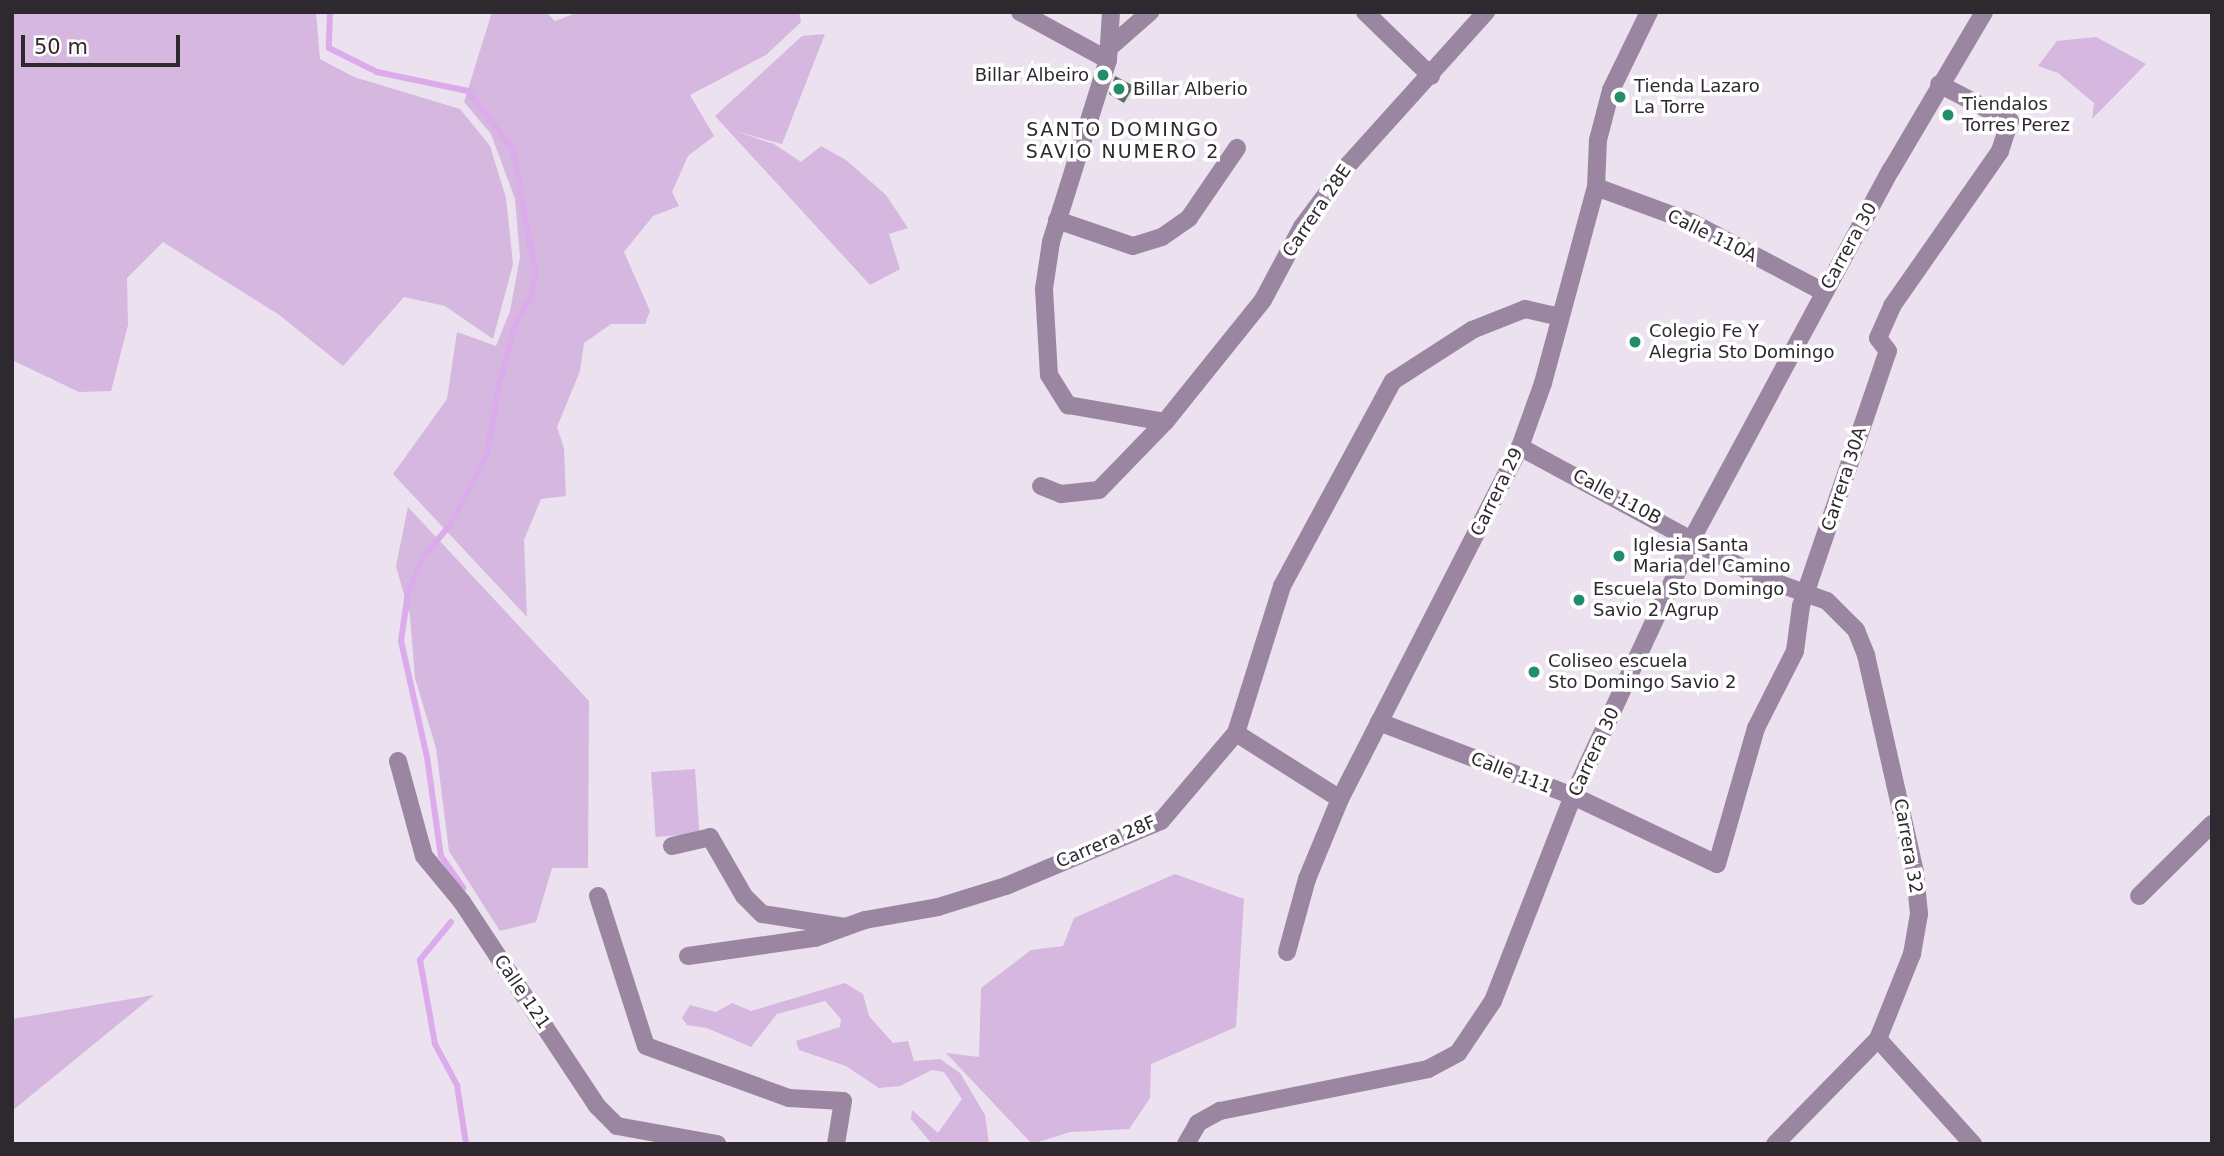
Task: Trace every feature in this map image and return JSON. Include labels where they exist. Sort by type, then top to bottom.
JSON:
[{"type":"street","points":[[1020,12],[1108,54]]},
{"type":"street","points":[[1111,12],[1108,54],[1057,220],[1044,289],[1044,334],[1049,375],[1068,405],[1165,422]]},
{"type":"street","points":[[1108,54],[1150,12]]},
{"type":"street","points":[[1365,12],[1431,76]]},
{"type":"street","name":"Carrera 28E","points":[[1041,486],[1061,494],[1099,490],[1165,422],[1263,300],[1302,227],[1349,163],[1431,76],[1486,12]]},
{"type":"street","name":"Carrera 29","points":[[1287,952],[1307,879],[1340,799],[1520,447],[1596,187],[1598,140],[1611,90],[1649,12]]},
{"type":"street","name":"Carrera 30","points":[[1186,1144],[1198,1123],[1220,1111],[1428,1069],[1458,1053],[1493,1001],[1573,796],[1693,537],[1939,84],[1984,12]]},
{"type":"street","name":"Carrera 30A","points":[[1717,864],[1756,728],[1794,651],[1801,606],[1809,593],[1888,351],[1878,338],[1892,306],[2000,151],[2010,121],[1939,84]]},
{"type":"street","points":[[1057,220],[1133,246],[1162,237],[1189,218],[1237,148]]},
{"type":"street","name":"Calle 110A","points":[[1596,187],[1691,222],[1824,292]]},
{"type":"street","name":"Carrera 28F","points":[[688,956],[815,938],[845,927],[1006,886],[1161,821],[1236,733],[1282,586],[1393,381],[1472,330],[1514,313],[1525,309],[1560,317]]},
{"type":"street","name":"Calle 110B","points":[[1520,447],[1693,537],[1758,576],[1827,601]]},
{"type":"street","name":"Carrera 32","points":[[1776,1144],[1878,1039],[1912,954],[1919,914],[1915,873],[1866,655],[1856,630],[1827,601]]},
{"type":"street","name":"Calle 111","points":[[1379,722],[1573,796],[1717,864]]},
{"type":"street","points":[[1236,733],[1340,799]]},
{"type":"street","name":"Calle 121","points":[[398,761],[424,856],[462,901],[597,1106],[617,1126],[717,1144]]},
{"type":"street","points":[[2139,896],[2212,824]]},
{"type":"street","points":[[672,846],[710,838],[744,896],[762,914],[845,927]]},
{"type":"street","points":[[598,897],[646,1046],[789,1098],[843,1101],[836,1144]]},
{"type":"street","points":[[1878,1039],[1973,1144]]},
{"type":"shaded area","points":[[12,12],[316,12],[320,59],[354,77],[460,109],[490,146],[506,198],[513,264],[493,339],[445,306],[404,297],[343,366],[278,314],[163,242],[127,278],[128,325],[111,391],[79,392],[12,360]]},
{"type":"shaded area","points":[[492,12],[546,12],[555,21],[579,12],[799,12],[801,22],[766,55],[690,95],[714,136],[688,156],[672,192],[679,206],[653,216],[624,252],[650,311],[645,324],[611,324],[584,343],[580,371],[557,427],[564,448],[566,496],[541,499],[524,540],[527,617],[393,474],[447,399],[457,332],[496,346],[510,311],[520,257],[515,199],[491,134],[464,102]]},
{"type":"shaded area","points":[[825,34],[782,144],[735,131],[774,144],[801,162],[821,146],[846,160],[886,195],[908,228],[889,234],[900,269],[870,285],[715,116],[802,36]]},
{"type":"shaded area","points":[[2096,37],[2146,64],[2092,119],[2094,103],[2058,73],[2038,66],[2057,41]]},
{"type":"shaded area","points":[[408,507],[589,701],[588,868],[552,868],[536,922],[500,931],[449,851],[436,748],[415,678],[410,616],[396,566]]},
{"type":"shaded area","points":[[695,769],[700,834],[656,837],[651,772]]},
{"type":"shaded area","points":[[1175,874],[1244,899],[1236,1027],[1151,1064],[1150,1098],[1129,1129],[1070,1132],[1032,1144],[946,1053],[979,1057],[981,988],[1031,950],[1063,946],[1074,918]]},
{"type":"shaded area","points":[[845,983],[863,994],[869,1016],[893,1043],[908,1041],[914,1061],[940,1059],[960,1073],[985,1115],[989,1144],[932,1144],[911,1119],[912,1110],[938,1133],[962,1099],[944,1072],[932,1070],[900,1086],[879,1088],[846,1066],[799,1050],[796,1041],[840,1027],[841,1019],[825,1001],[777,1014],[751,1047],[707,1028],[687,1025],[682,1018],[690,1005],[716,1012],[732,1003],[751,1011]]},
{"type":"shaded area","points":[[154,995],[12,1111],[12,1019]]},
{"type":"building","name":"Billar Alberio","points":[[1115,76],[1134,86],[1124,103],[1109,94]]},
{"type":"waterway","points":[[330,12],[329,48],[377,72],[468,91],[513,150],[535,271],[532,297],[517,319],[499,384],[487,454],[450,525],[424,556],[408,592],[401,641],[427,757],[441,856],[463,888]]},
{"type":"waterway","points":[[451,922],[420,960],[435,1044],[457,1085],[466,1144]]},
{"type":"place","name":"Billar Albeiro","points":[[1103,75]]},
{"type":"place","name":"Billar Alberio","points":[[1119,89]]},
{"type":"place","name":"Tienda Lazaro La Torre","points":[[1620,97]]},
{"type":"place","name":"Tiendalos Torres Perez","points":[[1948,115]]},
{"type":"place","name":"Colegio Fe Y Alegria Sto Domingo","points":[[1635,342]]},
{"type":"place","name":"Iglesia Santa Maria del Camino","points":[[1619,556]]},
{"type":"place","name":"Escuela Sto Domingo Savio 2 Agrup","points":[[1579,600]]},
{"type":"place","name":"Coliseo escuela Sto Domingo Savio 2","points":[[1534,672]]},
{"type":"district","name":"SANTO DOMINGO SAVIO NUMERO 2","points":[[1123,141]]}]
